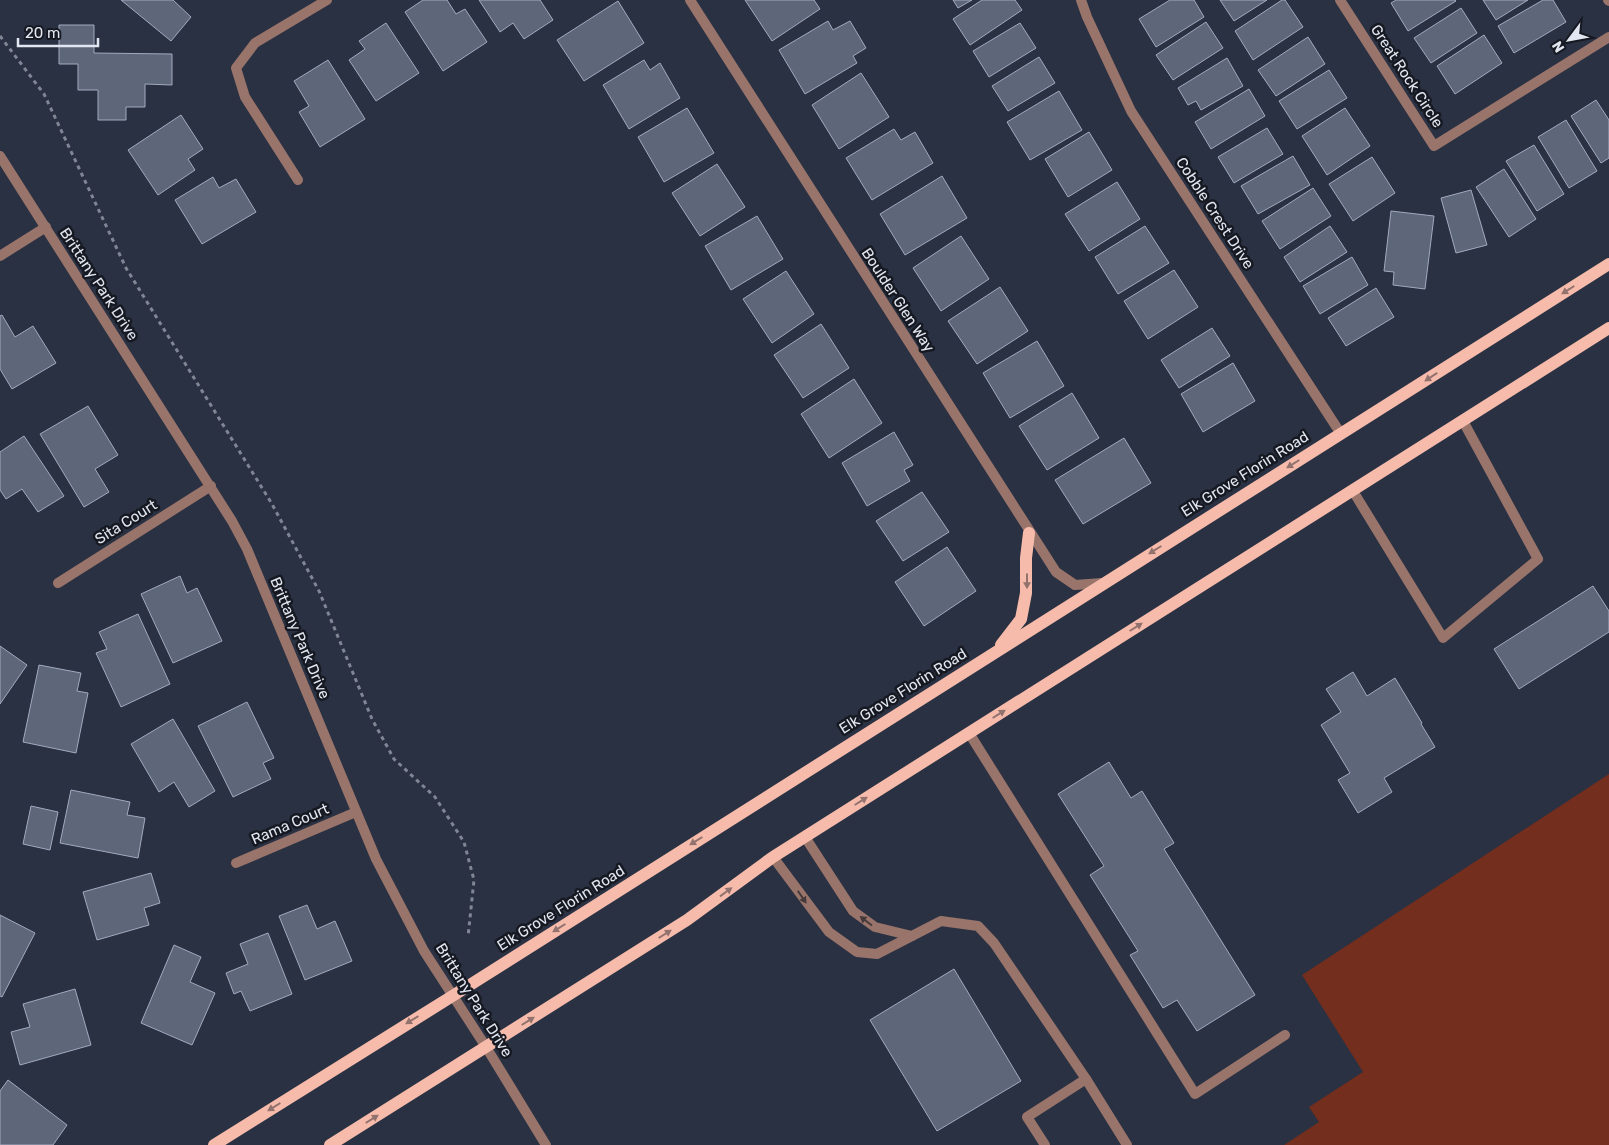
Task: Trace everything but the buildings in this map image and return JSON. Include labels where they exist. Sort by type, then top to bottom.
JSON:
[{"type":"main road","name":"Elk Grove Florin Road","points":[[214,1145],[1609,264]]},
{"type":"main road","points":[[330,1145],[687,920],[773,857],[1609,328]]},
{"type":"main road","points":[[995,653],[1021,619],[1026,593],[1026,558],[1029,533]]},
{"type":"street","points":[[298,180],[246,97],[236,68],[255,43],[326,0]]},
{"type":"street","name":"Boulder Glen Way","points":[[690,0],[1029,533],[1056,572],[1075,585],[1102,583]]},
{"type":"street","name":"Cobble Crest Drive","points":[[1081,0],[1087,17],[1131,111],[1341,434]]},
{"type":"street","name":"Great Rock Circle","points":[[1340,0],[1434,146],[1609,37]]},
{"type":"street","name":"Brittany Park Drive","points":[[0,156],[210,486],[247,549],[376,858],[424,951],[454,995],[546,1145]]},
{"type":"street","points":[[0,256],[46,227]]},
{"type":"street","points":[[1353,491],[1443,638],[1538,559],[1463,421]]},
{"type":"street","name":"Sita Court","points":[[58,583],[210,486]]},
{"type":"street","points":[[970,732],[1195,1094],[1285,1035]]},
{"type":"street","name":"Rama Court","points":[[236,863],[356,812]]},
{"type":"street","points":[[805,837],[853,911],[875,927],[912,936]]},
{"type":"street","points":[[773,857],[829,932],[857,952],[877,954],[941,921],[978,926],[994,943],[1086,1079],[1127,1145]]},
{"type":"street","points":[[1045,1145],[1027,1117],[1086,1079]]},
{"type":"path","points":[[0,36],[44,94],[126,268],[272,504],[319,591],[372,719],[394,759],[435,797],[464,842],[474,880],[468,937]]},
{"type":"shaded area","points":[[1609,774],[1609,1145],[1284,1145],[1319,1122],[1309,1107],[1363,1072],[1302,975]]}]
